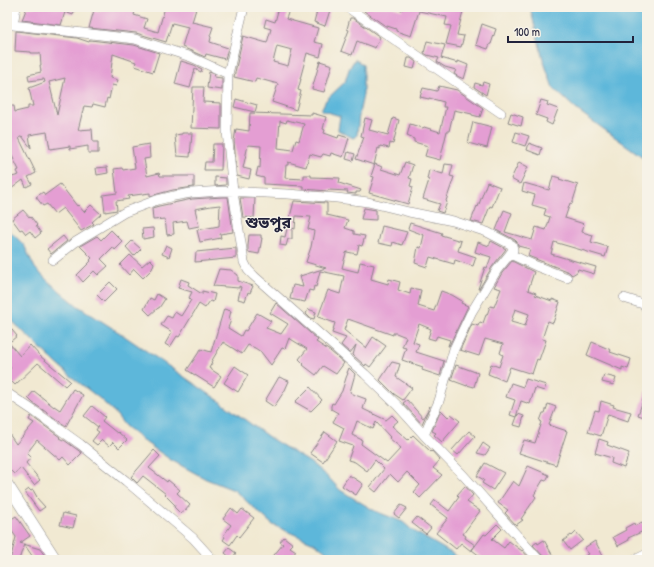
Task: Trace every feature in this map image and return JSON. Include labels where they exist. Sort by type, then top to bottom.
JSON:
[{"type":"street","points":[[16,7],[10,25],[135,39],[191,56],[228,74]]},
{"type":"street","points":[[244,7],[228,74],[227,130],[233,192],[244,262],[248,270],[365,374],[397,405],[464,476],[539,560]]},
{"type":"street","points":[[347,7],[501,113]]},
{"type":"street","points":[[53,260],[74,243],[126,212],[157,200],[211,191],[288,194],[368,202],[454,221],[487,232],[512,245],[513,250],[497,270],[471,313],[454,349],[439,401],[424,435]]},
{"type":"street","points":[[510,254],[567,278]]},
{"type":"street","points":[[624,298],[643,304],[647,309]]},
{"type":"street","points":[[7,393],[74,440],[103,463],[193,538],[213,560]]},
{"type":"street","points":[[7,484],[56,560]]},
{"type":"street","points":[[637,560],[647,554]]},
{"type":"water","points":[[530,7],[647,7],[647,160],[577,110],[553,88],[543,59]]},
{"type":"water","points":[[355,59],[363,65],[363,95],[359,114],[357,136],[353,138],[338,130],[340,116],[321,110],[326,100],[345,82],[349,69]]},
{"type":"water","points":[[7,228],[24,245],[35,268],[49,282],[78,306],[218,400],[270,438],[311,463],[330,479],[340,490],[375,511],[403,522],[412,530],[463,560],[337,560],[314,543],[273,525],[234,490],[206,479],[171,460],[145,442],[125,426],[115,413],[99,398],[55,362],[7,316]]},
{"type":"building","points":[[27,7],[75,8],[73,15],[65,12],[61,25],[22,20]]},
{"type":"building","points":[[102,7],[136,7],[134,15],[147,19],[144,28],[158,32],[165,7],[189,7],[196,9],[192,22],[213,27],[210,42],[228,48],[225,59],[206,54],[205,57],[182,47],[188,27],[172,23],[166,42],[136,33],[89,28],[94,10],[100,11]]},
{"type":"building","points":[[279,7],[289,10],[286,19],[318,28],[314,42],[323,44],[320,57],[307,53],[300,79],[298,90],[301,91],[296,110],[272,102],[278,84],[256,78],[255,82],[234,77],[243,36],[267,43],[271,29],[264,27],[266,19],[275,22]],"holes":[[[277,46],[292,50],[288,66],[273,62]]]},
{"type":"building","points":[[318,7],[331,7],[325,26],[314,22]]},
{"type":"building","points":[[366,7],[392,7],[402,10],[403,7],[464,7],[457,35],[464,36],[461,47],[446,44],[451,26],[445,25],[447,17],[419,11],[411,36],[384,25],[364,11]]},
{"type":"building","points":[[350,18],[353,18],[380,37],[375,48],[357,41],[352,55],[341,51],[349,30],[347,29]]},
{"type":"building","points":[[482,24],[496,29],[488,49],[476,45]]},
{"type":"building","points":[[16,31],[77,38],[89,42],[90,40],[134,45],[159,53],[153,72],[135,66],[136,62],[113,54],[110,78],[118,80],[116,86],[112,85],[109,99],[107,98],[105,107],[93,104],[92,107],[84,106],[78,130],[92,129],[93,142],[98,142],[98,153],[88,153],[88,146],[70,149],[70,146],[50,149],[47,132],[29,135],[31,148],[22,136],[19,138],[36,173],[28,177],[32,184],[26,187],[23,180],[7,192],[7,181],[12,177],[19,175],[17,171],[19,170],[12,156],[7,157],[7,106],[14,106],[15,112],[28,109],[28,106],[33,106],[29,88],[45,82],[44,79],[29,81],[28,75],[41,72],[40,53],[15,51]],"holes":[[[65,78],[57,115],[49,82]]]},
{"type":"building","points":[[427,41],[445,45],[441,58],[458,63],[458,61],[468,65],[464,79],[454,74],[456,70],[445,67],[437,62],[439,58],[424,53]]},
{"type":"building","points":[[408,58],[411,58],[416,62],[414,69],[406,67]]},
{"type":"building","points":[[181,61],[202,69],[201,72],[195,69],[190,88],[175,84]]},
{"type":"building","points":[[320,61],[332,65],[324,92],[312,89]]},
{"type":"building","points":[[209,72],[215,74],[214,77],[222,78],[222,90],[207,88]]},
{"type":"building","points":[[483,82],[489,84],[486,95],[474,87],[475,83],[482,85]]},
{"type":"building","points":[[439,86],[457,90],[483,108],[480,117],[454,110],[440,160],[425,156],[428,146],[414,142],[414,139],[407,136],[410,124],[440,132],[446,107],[443,107],[444,102],[420,97],[423,88],[437,91]]},
{"type":"building","points":[[193,87],[204,87],[203,102],[221,103],[221,129],[191,128]]},
{"type":"building","points":[[236,99],[257,105],[255,112],[234,107]]},
{"type":"building","points":[[541,100],[548,102],[547,105],[558,109],[552,125],[546,122],[547,119],[536,115]]},
{"type":"building","points":[[250,113],[312,115],[312,113],[326,117],[323,129],[325,130],[324,133],[338,138],[339,135],[349,138],[343,157],[331,153],[330,156],[323,154],[321,157],[310,154],[306,167],[288,162],[288,165],[286,165],[285,178],[304,179],[304,175],[311,175],[311,177],[340,178],[339,183],[361,190],[360,192],[356,192],[356,194],[347,193],[348,191],[303,189],[303,186],[264,184],[264,178],[256,176],[258,167],[260,168],[261,146],[248,145],[243,168],[251,170],[249,179],[237,176],[234,141],[236,129],[249,131]],"holes":[[[287,120],[304,124],[299,141],[296,140],[293,150],[278,148],[280,121],[286,123]]]},
{"type":"building","points":[[511,113],[523,117],[521,126],[508,122]]},
{"type":"building","points":[[365,118],[372,120],[369,130],[388,135],[393,118],[399,120],[393,144],[390,143],[389,148],[380,146],[380,149],[378,148],[374,165],[356,159],[364,137],[361,136]]},
{"type":"building","points":[[473,122],[492,127],[487,148],[468,143]]},
{"type":"building","points":[[516,132],[529,136],[525,146],[513,142]]},
{"type":"building","points":[[192,133],[190,157],[177,156],[175,135]]},
{"type":"building","points":[[529,143],[542,148],[540,155],[527,150]]},
{"type":"building","points":[[149,144],[150,158],[144,159],[147,176],[159,173],[160,176],[194,176],[194,187],[173,190],[150,196],[150,193],[128,196],[129,199],[116,201],[117,210],[105,212],[103,195],[117,193],[114,169],[122,168],[123,170],[135,168],[132,147]]},
{"type":"building","points":[[213,144],[222,144],[221,170],[204,170],[205,162],[212,162]]},
{"type":"building","points":[[348,152],[355,154],[353,161],[346,159]]},
{"type":"building","points":[[405,162],[413,165],[409,178],[412,179],[410,186],[413,187],[408,204],[369,193],[374,177],[371,176],[375,164],[382,167],[381,169],[400,175]]},
{"type":"building","points":[[519,162],[528,167],[520,184],[511,179]]},
{"type":"building","points":[[445,164],[453,165],[450,176],[454,177],[443,213],[437,211],[440,204],[423,199],[429,180],[427,179],[429,170],[443,174]]},
{"type":"building","points":[[107,167],[108,173],[97,175],[96,168]]},
{"type":"building","points":[[553,176],[578,185],[572,204],[570,203],[565,218],[584,224],[582,232],[593,235],[591,242],[608,247],[605,257],[554,242],[551,254],[596,267],[594,274],[578,269],[577,272],[572,275],[569,272],[528,256],[530,249],[518,246],[515,240],[496,230],[504,210],[512,213],[505,232],[532,240],[536,227],[546,230],[550,217],[544,215],[546,209],[532,205],[535,195],[522,191],[524,183],[549,190]]},
{"type":"building","points":[[215,177],[226,178],[226,185],[215,186]]},
{"type":"building","points":[[487,182],[500,187],[483,224],[471,221]]},
{"type":"building","points":[[60,184],[77,206],[78,205],[84,212],[91,205],[101,214],[92,222],[94,224],[81,231],[63,208],[55,214],[47,204],[43,206],[36,197],[43,192],[45,195]]},
{"type":"building","points":[[228,197],[233,232],[220,234],[221,238],[200,242],[197,230],[219,226],[220,205],[195,209],[199,226],[189,228],[187,221],[173,223],[174,234],[167,235],[165,219],[153,220],[152,208],[192,199]]},
{"type":"building","points":[[240,198],[255,198],[254,218],[243,217]]},
{"type":"building","points":[[294,201],[327,203],[327,215],[348,220],[345,228],[354,231],[354,234],[365,236],[362,246],[359,245],[357,254],[346,253],[342,268],[358,272],[360,262],[374,265],[371,279],[388,284],[389,279],[400,282],[398,290],[410,294],[411,288],[421,290],[418,306],[434,311],[441,291],[452,295],[462,301],[461,303],[468,306],[449,346],[450,340],[437,336],[435,340],[428,338],[431,329],[419,324],[413,342],[419,344],[416,352],[444,361],[440,376],[422,370],[423,367],[402,360],[406,348],[402,347],[406,337],[396,333],[393,333],[393,335],[348,319],[344,330],[366,348],[373,337],[386,346],[370,367],[366,364],[365,366],[353,355],[356,345],[350,353],[341,345],[346,338],[332,333],[335,323],[318,317],[328,290],[340,294],[344,276],[320,271],[316,287],[314,286],[313,291],[309,290],[305,302],[290,299],[293,285],[303,287],[300,276],[326,268],[306,262],[314,231],[308,229],[311,217],[296,216],[295,229],[292,228],[292,239],[288,239],[286,246],[280,245],[281,236],[285,237]]},
{"type":"building","points":[[364,208],[376,210],[376,220],[361,219]]},
{"type":"building","points":[[23,210],[30,218],[31,217],[41,233],[35,238],[30,231],[26,234],[22,229],[20,230],[12,219]]},
{"type":"building","points":[[410,223],[442,233],[441,235],[461,241],[458,251],[476,257],[473,266],[455,260],[454,264],[430,257],[427,267],[415,263],[418,247],[421,248],[424,235],[408,229]]},
{"type":"building","points":[[382,226],[407,232],[402,245],[393,242],[392,246],[378,243]]},
{"type":"building","points":[[153,228],[154,237],[143,239],[142,229]]},
{"type":"building","points":[[111,230],[123,242],[115,250],[113,247],[101,259],[108,266],[98,275],[94,271],[83,282],[77,275],[91,261],[90,260],[92,258],[80,246],[97,236],[101,240]]},
{"type":"building","points":[[249,235],[261,235],[262,238],[259,254],[248,252]]},
{"type":"building","points":[[63,236],[67,241],[51,254],[47,249]]},
{"type":"building","points":[[132,241],[141,249],[134,256],[126,247]]},
{"type":"building","points":[[491,241],[506,249],[478,289],[485,267],[487,268],[491,257],[475,252],[478,242],[489,246]]},
{"type":"building","points":[[166,245],[172,248],[169,257],[162,254]]},
{"type":"building","points":[[236,248],[236,258],[195,262],[196,252]]},
{"type":"building","points":[[130,255],[142,266],[150,259],[154,263],[152,269],[143,278],[134,269],[129,275],[120,265]]},
{"type":"building","points":[[512,261],[534,272],[528,290],[536,293],[535,295],[560,302],[553,323],[548,321],[542,339],[546,340],[532,374],[510,367],[505,381],[488,374],[491,364],[499,367],[503,355],[500,353],[503,344],[485,339],[479,356],[460,350],[472,324],[478,326],[480,322],[483,323],[490,306],[494,307],[501,289],[494,287],[502,273]],"holes":[[[515,309],[529,314],[525,326],[511,322]]]},
{"type":"building","points":[[219,269],[231,270],[238,275],[238,281],[253,286],[250,293],[248,292],[245,301],[238,299],[241,287],[239,286],[239,288],[213,286]]},
{"type":"building","points":[[181,279],[189,282],[188,285],[202,294],[202,291],[215,294],[213,302],[210,301],[205,308],[199,304],[179,337],[177,336],[170,347],[165,344],[172,332],[161,325],[167,316],[172,318],[175,312],[181,316],[191,300],[189,298],[192,292],[178,288]]},
{"type":"building","points":[[110,282],[117,289],[104,302],[97,295]]},
{"type":"building","points":[[157,294],[165,299],[159,308],[150,315],[144,309],[150,298],[154,300]]},
{"type":"building","points":[[276,303],[318,340],[316,342],[344,363],[336,374],[323,366],[316,375],[303,365],[304,364],[299,359],[307,349],[289,338],[285,349],[282,348],[271,365],[261,352],[255,348],[248,345],[242,354],[223,342],[209,368],[221,376],[214,387],[187,370],[201,349],[211,352],[224,309],[231,311],[229,319],[231,320],[228,328],[241,336],[244,330],[246,331],[257,313],[271,321],[266,328],[281,334],[288,324],[270,313]]},
{"type":"building","points":[[308,309],[316,312],[314,319],[310,318],[306,314]]},
{"type":"building","points":[[7,324],[17,336],[11,341],[7,336]]},
{"type":"building","points":[[7,340],[20,356],[30,345],[40,356],[70,381],[65,386],[38,363],[15,385],[7,377],[7,371],[11,368],[7,364]]},
{"type":"building","points":[[592,342],[611,350],[610,352],[631,359],[628,369],[622,367],[622,370],[587,355]]},
{"type":"building","points":[[392,362],[400,364],[396,377],[412,388],[403,400],[394,394],[380,380]]},
{"type":"building","points":[[456,365],[478,373],[474,387],[451,380]]},
{"type":"building","points":[[235,366],[248,375],[238,392],[224,383]]},
{"type":"building","points":[[349,368],[355,374],[350,392],[366,399],[363,409],[386,420],[392,415],[398,421],[392,426],[408,440],[413,435],[440,460],[433,468],[442,475],[420,498],[414,492],[420,485],[407,472],[398,482],[390,474],[376,492],[370,487],[384,469],[375,460],[367,471],[355,462],[348,460],[353,446],[339,441],[344,428],[333,422],[338,413],[331,409],[332,403],[334,404],[342,391]],"holes":[[[357,421],[373,429],[376,422],[390,437],[389,438],[401,448],[387,463],[361,444],[362,440],[352,435]]]},
{"type":"building","points":[[604,375],[616,378],[614,385],[602,382]]},
{"type":"building","points":[[279,377],[289,381],[274,407],[265,401]]},
{"type":"building","points":[[526,379],[546,385],[544,391],[535,388],[530,404],[521,401],[516,417],[510,415],[515,400],[506,397],[511,383],[523,387]]},
{"type":"building","points":[[310,387],[322,400],[311,411],[295,402]]},
{"type":"building","points":[[73,389],[83,395],[66,426],[28,398],[34,391],[60,410]]},
{"type":"building","points":[[646,391],[647,392],[647,418],[638,415]]},
{"type":"building","points":[[407,400],[423,418],[430,406],[422,424],[403,403]]},
{"type":"building","points":[[601,401],[614,405],[613,407],[631,412],[628,421],[608,414],[601,436],[588,432],[595,410],[599,411]]},
{"type":"building","points":[[548,404],[556,407],[549,425],[567,431],[556,465],[519,453],[524,440],[535,443],[542,422],[540,421]]},
{"type":"building","points":[[92,406],[105,417],[102,421],[127,440],[119,448],[113,442],[109,446],[102,440],[97,445],[92,441],[99,432],[96,430],[98,427],[84,416]]},
{"type":"building","points":[[441,410],[448,417],[451,414],[460,421],[442,442],[434,435],[436,433],[432,431]]},
{"type":"building","points":[[518,414],[524,416],[521,427],[514,425]]},
{"type":"building","points":[[31,416],[60,437],[59,438],[82,453],[70,465],[63,457],[60,460],[37,440],[27,453],[31,457],[26,463],[40,480],[34,485],[21,468],[14,474],[7,467],[7,431],[16,444],[34,423],[29,420]]},
{"type":"building","points":[[469,431],[475,436],[458,455],[452,450]]},
{"type":"building","points":[[325,432],[337,441],[323,462],[310,453]]},
{"type":"building","points":[[599,439],[608,442],[607,445],[629,453],[624,468],[611,463],[612,458],[595,453]]},
{"type":"building","points":[[483,443],[490,448],[485,455],[477,453]]},
{"type":"building","points":[[154,450],[160,456],[149,468],[167,482],[168,480],[180,490],[177,493],[190,505],[181,514],[174,507],[175,505],[165,495],[166,494],[143,476],[137,483],[131,477]]},
{"type":"building","points":[[485,463],[504,473],[493,490],[482,483],[484,480],[477,476]]},
{"type":"building","points":[[528,466],[549,475],[546,481],[543,480],[534,495],[536,497],[521,519],[523,520],[516,525],[505,513],[508,510],[498,503],[513,481],[519,486]]},
{"type":"building","points":[[349,475],[363,484],[356,495],[342,486]]},
{"type":"building","points":[[465,486],[473,495],[467,502],[480,511],[463,534],[466,536],[465,538],[475,545],[471,551],[461,543],[456,549],[436,533],[448,518],[431,505],[435,500],[449,511],[459,497],[457,495]]},
{"type":"building","points":[[29,489],[31,491],[33,490],[36,497],[45,507],[39,511],[25,492]]},
{"type":"building","points":[[401,505],[407,508],[399,518],[394,514]]},
{"type":"building","points":[[231,508],[238,514],[242,509],[254,518],[239,537],[237,535],[230,545],[223,540],[225,537],[223,536],[231,525],[223,519]]},
{"type":"building","points":[[63,513],[76,516],[73,528],[60,525]]},
{"type":"building","points":[[16,516],[30,536],[20,543],[24,544],[19,560],[10,560],[16,537],[7,522]]},
{"type":"building","points":[[417,517],[431,528],[426,534],[412,523]]},
{"type":"building","points":[[642,522],[646,530],[628,538],[629,540],[618,546],[613,537],[626,530],[625,528],[634,523],[635,526]]},
{"type":"building","points":[[497,524],[502,529],[492,539],[504,548],[509,541],[522,550],[531,560],[485,560],[472,550],[484,534],[486,535]]},
{"type":"building","points":[[576,532],[583,540],[570,550],[563,541]]},
{"type":"building","points":[[284,537],[293,544],[290,547],[296,551],[294,554],[302,560],[270,560],[283,544],[280,542]]},
{"type":"building","points":[[544,540],[554,558],[550,560],[545,560],[533,545]]},
{"type":"building","points":[[595,541],[603,556],[597,560],[589,560],[586,555],[589,554],[584,548]]},
{"type":"building","points":[[24,544],[40,549],[48,560],[35,560]]},
{"type":"building","points":[[229,548],[236,553],[232,559],[225,553]]},
{"type":"district","name":"শুভপুর","points":[[268,222]]}]
